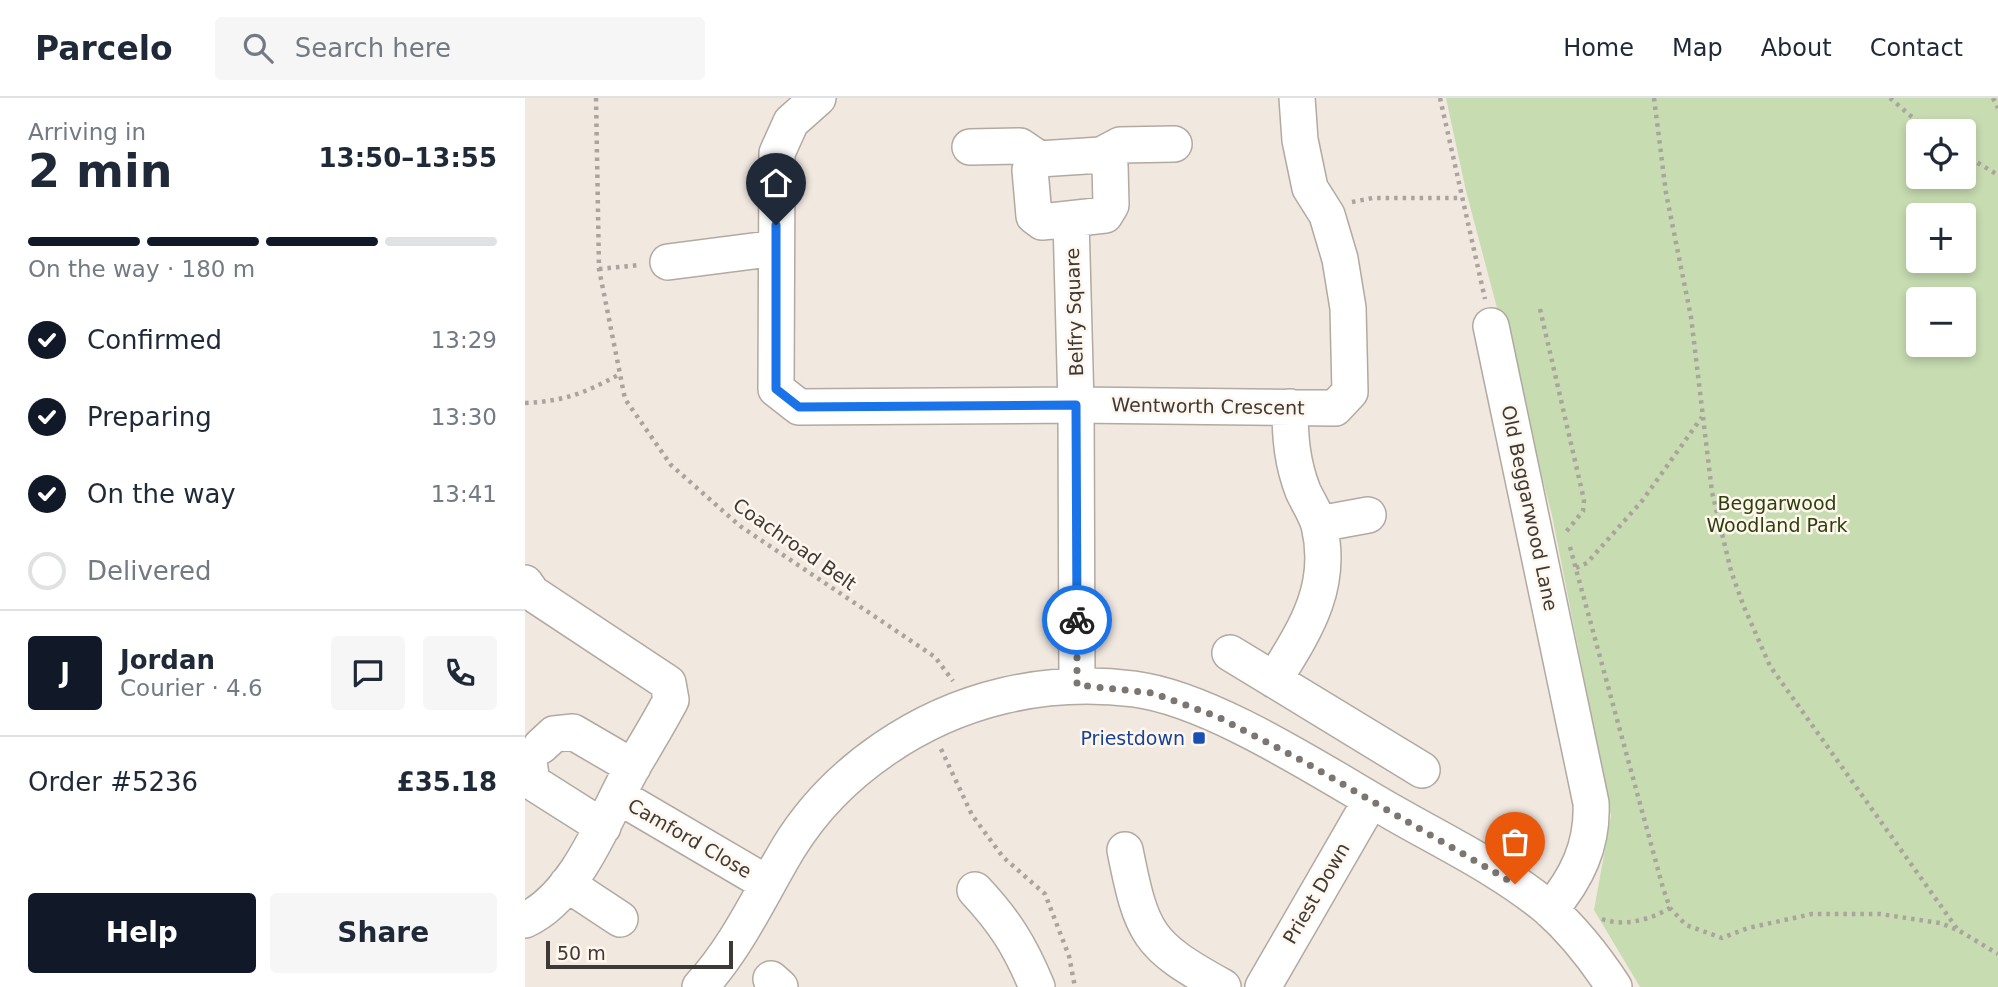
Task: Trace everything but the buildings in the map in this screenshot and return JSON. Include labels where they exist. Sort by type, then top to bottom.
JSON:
[{"type":"street","name":"Wentworth Crescent","points":[[818,98],[791,122],[777,153],[776,389],[799,407],[1076,405],[1335,408],[1350,393],[1347,308],[1340,259],[1327,215],[1310,188],[1300,140],[1297,98]]},
{"type":"street","points":[[970,147],[1020,146],[1039,159],[1101,155],[1120,145],[1174,144]]},
{"type":"street","name":"Belfry Square","points":[[1039,159],[1030,170],[1034,216],[1042,222],[1105,215],[1111,205],[1110,165],[1101,155]]},
{"type":"street","name":"Belfry Square","points":[[1071,220],[1076,405],[1077,685]]},
{"type":"street","points":[[668,262],[776,248]]},
{"type":"street","name":"Old Beggarwood Lane","points":[[1492,326],[1591,803],[1592,826],[1587,849],[1557,902]]},
{"type":"street","points":[[1274,680],[1316,606],[1322,579],[1319,524],[1296,471],[1290,448],[1290,407]]},
{"type":"street","points":[[1319,524],[1368,515]]},
{"type":"street","name":"Camford Close","points":[[525,583],[532,593],[668,683],[671,700],[626,782],[768,884]]},
{"type":"street","points":[[1230,653],[1422,769]]},
{"type":"street","points":[[700,987],[731,948],[790,845],[839,785],[884,750],[929,722],[970,704],[1026,690],[1077,685],[1136,690],[1186,703],[1301,760],[1501,876],[1557,902],[1614,987]]},
{"type":"street","points":[[525,920],[550,904],[567,884],[603,827],[626,782],[573,732],[554,734],[535,754],[532,782],[603,827]]},
{"type":"street","name":"Priest Down","points":[[1263,987],[1371,800]]},
{"type":"street","points":[[1125,850],[1137,912],[1156,941],[1174,960],[1223,987]]},
{"type":"street","points":[[567,884],[620,919]]},
{"type":"street","points":[[975,890],[1002,919],[1021,947],[1037,987]]},
{"type":"path","name":"Coachroad Belt","points":[[596,98],[599,269],[625,399],[671,465],[740,526],[935,657],[970,704]]},
{"type":"path","points":[[1440,98],[1492,326]]},
{"type":"path","points":[[1654,98],[1666,193],[1691,317],[1712,492],[1731,571],[1770,666],[1958,930]]},
{"type":"path","points":[[1890,98],[1914,119]]},
{"type":"path","points":[[1993,98],[1998,108]]},
{"type":"path","points":[[1976,162],[1998,175]]},
{"type":"path","points":[[1327,215],[1343,204],[1373,198],[1462,198]]},
{"type":"path","points":[[599,269],[668,262]]},
{"type":"path","points":[[1540,309],[1584,500],[1583,510],[1566,532]]},
{"type":"path","points":[[525,403],[558,402],[585,393],[620,374]]},
{"type":"path","points":[[1576,568],[1587,563],[1642,501],[1702,417]]},
{"type":"path","points":[[1572,553],[1614,716],[1671,908],[1686,925],[1723,938],[1748,928],[1812,914],[1890,915],[1940,923],[1958,930],[1998,954]]},
{"type":"path","points":[[929,722],[972,815],[1003,857],[1045,894],[1069,956],[1075,987]]},
{"type":"path","points":[[1557,902],[1617,925],[1660,914],[1671,908]]},
{"type":"green space","name":"Beggarwood Woodland Park","points":[[1446,98],[1998,98],[1998,987],[1640,987],[1594,910],[1611,816],[1552,515],[1466,191]]},
{"type":"way so far","points":[[1077,620],[1077,685],[1153,693],[1218,717],[1301,760],[1515,884]]},
{"type":"place","name":"Priestdown","points":[[1199,738]]},
{"type":"route","points":[[776,225],[776,389],[799,407],[1076,405],[1077,620]]}]
